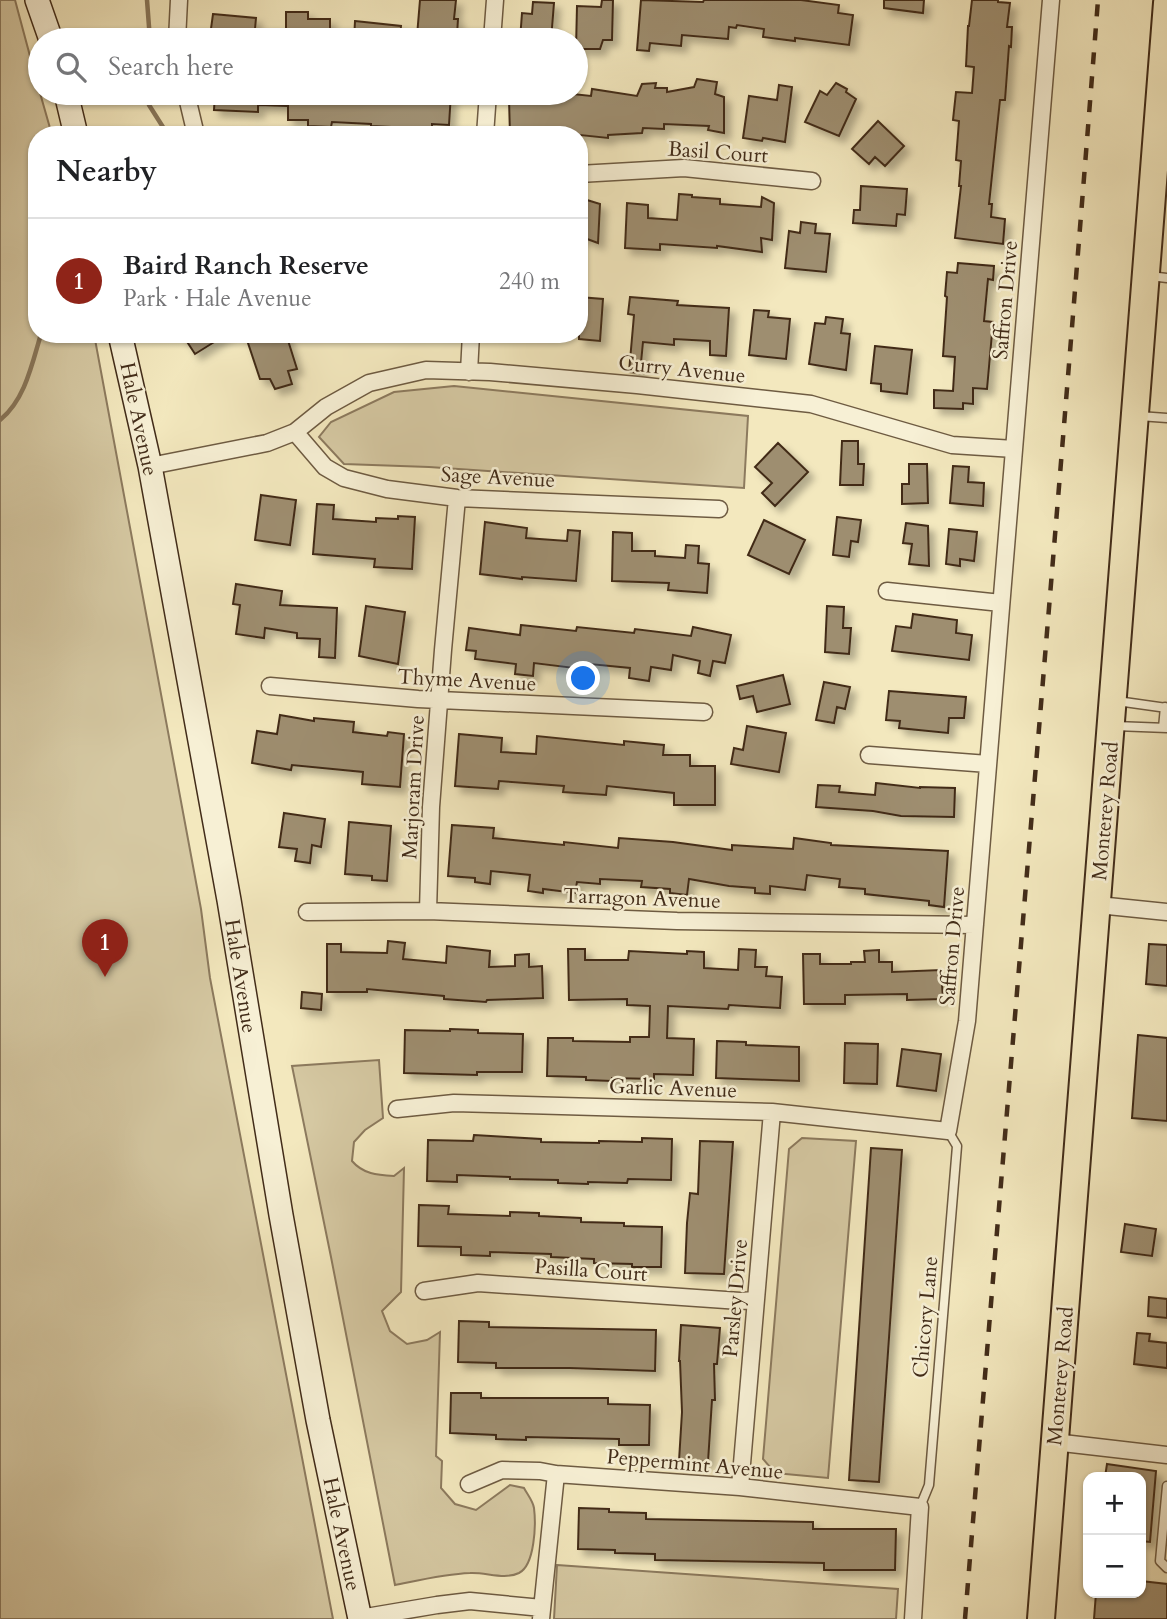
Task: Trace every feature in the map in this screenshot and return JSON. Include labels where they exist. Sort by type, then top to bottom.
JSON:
[{"type":"main road","points":[[37,0],[47,28]]},
{"type":"main road","name":"Monterey Road","points":[[1041,1619],[1136,415],[1157,277],[1167,3]]},
{"type":"main road","points":[[69,105],[74,126]]},
{"type":"main road","name":"Hale Avenue","points":[[122,343],[150,466],[229,900],[318,1420],[360,1619]]},
{"type":"street","points":[[178,28],[179,0]]},
{"type":"street","points":[[493,28],[495,0]]},
{"type":"street","name":"Saffron Drive","points":[[948,1131],[967,1021],[1051,0]]},
{"type":"street","points":[[190,105],[194,126]]},
{"type":"street","points":[[486,126],[487,105]]},
{"type":"street","name":"Basil Court","points":[[588,173],[684,167],[812,181]]},
{"type":"street","points":[[469,372],[471,343]]},
{"type":"street","name":"Curry Avenue","points":[[150,466],[267,443],[295,432],[326,407],[369,383],[426,370],[637,385],[810,404],[952,445],[1014,449]]},
{"type":"street","name":"Sage Avenue","points":[[295,432],[325,467],[344,478],[387,489],[457,498],[719,509]]},
{"type":"street","name":"Marjoram Drive","points":[[428,911],[431,807],[457,498]]},
{"type":"street","points":[[887,591],[1001,603]]},
{"type":"street","name":"Thyme Avenue","points":[[270,686],[439,700],[704,712]]},
{"type":"street","points":[[869,755],[988,764]]},
{"type":"street","points":[[1098,905],[1167,912]]},
{"type":"street","name":"Tarragon Avenue","points":[[307,912],[428,911],[690,921],[975,925]]},
{"type":"street","name":"Garlic Avenue","points":[[397,1109],[454,1103],[772,1112],[948,1131]]},
{"type":"street","name":"Parsley Drive","points":[[740,1487],[772,1112]]},
{"type":"street","name":"Pasilla Court","points":[[424,1291],[478,1283],[756,1300]]},
{"type":"street","points":[[1054,1443],[1167,1455]]},
{"type":"street","name":"Peppermint Avenue","points":[[469,1484],[502,1470],[540,1471],[740,1487],[920,1507]]},
{"type":"street","points":[[360,1619],[470,1601],[541,1613],[556,1474]]},
{"type":"street","points":[[913,1619],[920,1507]]},
{"type":"lane","points":[[1136,415],[1167,418]]},
{"type":"lane","points":[[1166,708],[1165,728],[1113,713],[1166,708]]},
{"type":"lane","name":"Chicory Lane","points":[[920,1507],[929,1485],[957,1146],[948,1131]]},
{"type":"lane","points":[[1167,1486],[1160,1561],[1167,1568]]},
{"type":"shaded area","points":[[0,0],[15,0],[28,49],[28,105],[43,105],[49,126],[28,126],[28,343],[96,343],[201,909],[210,978],[333,1619],[0,1619]]},
{"type":"shaded area","points":[[454,386],[748,416],[744,488],[344,464],[319,437],[331,422],[394,392]]},
{"type":"shaded area","points":[[379,1060],[383,1118],[365,1130],[354,1142],[352,1161],[366,1171],[382,1175],[394,1176],[404,1168],[401,1292],[382,1311],[390,1331],[407,1344],[427,1340],[440,1332],[436,1456],[442,1461],[441,1488],[455,1504],[476,1510],[510,1485],[524,1488],[531,1500],[535,1524],[531,1553],[524,1569],[513,1575],[461,1574],[395,1585],[292,1066]]},
{"type":"shaded area","points":[[802,1138],[856,1141],[828,1478],[775,1473],[763,1459],[789,1149]]},
{"type":"shaded area","points":[[557,1565],[898,1589],[896,1619],[554,1619]]},
{"type":"building","points":[[420,0],[456,0],[454,19],[458,19],[457,28],[418,28]]},
{"type":"building","points":[[602,0],[613,0],[612,40],[603,40],[600,49],[588,49],[588,28],[576,28],[577,6],[601,7]]},
{"type":"building","points":[[641,0],[801,0],[839,5],[838,13],[853,15],[849,45],[763,37],[764,29],[737,25],[736,28],[729,27],[728,39],[682,35],[681,46],[650,43],[649,51],[637,50]]},
{"type":"building","points":[[884,0],[924,0],[923,13],[884,8]]},
{"type":"building","points":[[972,0],[1010,3],[1007,27],[1012,27],[1011,47],[1009,46],[1005,100],[1000,100],[989,204],[992,204],[991,217],[1005,219],[1003,244],[955,238],[961,161],[956,160],[959,121],[953,120],[956,92],[972,93],[974,67],[966,66]]},
{"type":"building","points":[[533,2],[554,3],[552,28],[521,28],[522,13],[532,14]]},
{"type":"building","points":[[286,12],[308,12],[308,19],[330,19],[330,28],[286,28]]},
{"type":"building","points":[[213,14],[256,18],[255,28],[211,28]]},
{"type":"building","points":[[355,21],[401,26],[401,28],[355,28]]},
{"type":"building","points":[[697,79],[717,82],[715,94],[724,97],[724,133],[708,130],[709,126],[664,124],[664,129],[643,128],[642,133],[608,135],[608,138],[588,136],[588,126],[510,126],[509,105],[588,105],[588,96],[591,96],[592,89],[637,96],[642,84],[656,83],[655,88],[667,88],[667,92],[694,87]]},
{"type":"building","points":[[836,83],[847,89],[846,92],[856,99],[839,136],[805,122],[820,91],[827,95]]},
{"type":"building","points":[[779,85],[792,87],[785,142],[743,138],[749,96],[777,100]]},
{"type":"building","points":[[214,105],[258,105],[258,112],[214,110]]},
{"type":"building","points":[[258,105],[450,105],[449,125],[432,126],[371,126],[332,122],[331,126],[308,126],[308,120],[288,120],[288,106]]},
{"type":"building","points":[[878,121],[904,146],[885,166],[875,157],[869,164],[852,149]]},
{"type":"building","points":[[861,186],[907,189],[905,215],[897,214],[896,226],[853,223],[854,210],[860,210]]},
{"type":"building","points":[[679,194],[720,199],[720,204],[761,207],[762,197],[774,203],[772,240],[761,238],[762,252],[717,246],[660,244],[660,250],[625,248],[627,203],[648,205],[648,218],[677,220]]},
{"type":"building","points":[[588,200],[600,204],[598,243],[588,239]]},
{"type":"building","points":[[801,222],[816,224],[815,233],[830,234],[826,272],[785,268],[789,231],[800,233]]},
{"type":"building","points":[[958,263],[994,266],[993,280],[988,279],[984,321],[993,322],[987,389],[973,388],[973,404],[963,403],[963,409],[934,408],[934,390],[953,391],[955,357],[943,356],[945,296],[947,272],[957,273]]},
{"type":"building","points":[[630,297],[678,301],[677,305],[729,308],[726,356],[710,355],[710,341],[674,339],[674,345],[643,342],[640,373],[629,372],[634,315],[628,314]]},
{"type":"building","points":[[588,298],[603,299],[600,341],[588,340]]},
{"type":"building","points":[[754,310],[769,311],[768,317],[790,319],[786,359],[749,355]]},
{"type":"building","points":[[826,317],[843,319],[841,333],[850,334],[846,370],[809,364],[815,323],[825,324]]},
{"type":"building","points":[[188,343],[213,343],[195,354]]},
{"type":"building","points":[[248,343],[289,343],[297,369],[288,371],[292,384],[275,389],[270,379],[260,379]]},
{"type":"building","points":[[875,346],[912,350],[907,394],[881,391],[881,384],[871,383]]},
{"type":"building","points":[[842,441],[858,441],[858,464],[864,464],[863,485],[840,485]]},
{"type":"building","points":[[778,443],[808,472],[775,506],[762,493],[772,483],[755,467]]},
{"type":"building","points":[[909,464],[927,464],[928,503],[902,504],[902,484],[909,484]]},
{"type":"building","points":[[953,466],[969,467],[968,482],[984,483],[983,506],[950,503]]},
{"type":"building","points":[[261,495],[296,500],[290,545],[255,540]]},
{"type":"building","points":[[317,504],[334,505],[333,519],[376,522],[376,518],[415,517],[412,569],[374,567],[375,559],[313,554]]},
{"type":"building","points":[[837,517],[861,520],[858,542],[851,541],[849,557],[833,555]]},
{"type":"building","points":[[764,520],[805,540],[789,574],[748,555]]},
{"type":"building","points":[[485,522],[527,528],[526,538],[567,541],[568,530],[580,531],[576,581],[480,574]]},
{"type":"building","points":[[906,523],[928,526],[929,566],[909,564],[912,544],[903,543]]},
{"type":"building","points":[[949,529],[977,532],[974,561],[960,559],[960,566],[946,564]]},
{"type":"building","points":[[613,532],[632,533],[632,551],[655,551],[655,556],[685,558],[686,545],[699,546],[698,563],[709,564],[707,593],[668,590],[669,583],[612,581]]},
{"type":"building","points":[[236,584],[282,591],[280,605],[337,608],[335,658],[319,657],[320,639],[297,638],[297,633],[265,628],[264,638],[236,634],[240,605],[233,604]]},
{"type":"building","points":[[366,606],[405,612],[398,664],[359,656]]},
{"type":"building","points":[[827,606],[844,607],[843,628],[851,628],[849,654],[825,652]]},
{"type":"building","points":[[913,614],[957,620],[956,633],[972,635],[969,660],[892,651],[896,626],[911,628]]},
{"type":"building","points":[[521,625],[576,631],[577,627],[634,633],[635,629],[691,636],[693,627],[731,635],[725,663],[713,661],[710,676],[698,673],[700,661],[673,655],[671,670],[651,667],[649,681],[629,678],[630,668],[590,664],[589,674],[574,673],[575,668],[534,663],[533,676],[515,674],[516,664],[475,659],[476,651],[466,650],[469,628],[520,635]]},
{"type":"building","points":[[783,675],[790,704],[757,712],[753,696],[740,699],[737,686]]},
{"type":"building","points":[[824,682],[850,687],[845,709],[837,707],[834,723],[816,720]]},
{"type":"building","points":[[889,691],[966,697],[964,718],[949,718],[948,733],[899,728],[900,721],[886,720]]},
{"type":"building","points":[[280,715],[314,721],[314,718],[354,722],[353,732],[387,736],[388,732],[404,734],[400,787],[362,784],[363,772],[292,765],[291,770],[252,763],[257,731],[277,734]]},
{"type":"building","points":[[747,726],[786,733],[779,772],[731,764],[734,748],[743,750]]},
{"type":"building","points":[[459,734],[502,738],[501,752],[536,754],[537,736],[624,745],[624,741],[664,745],[663,755],[690,755],[690,766],[715,766],[715,805],[674,805],[674,793],[607,786],[606,795],[563,792],[564,786],[499,781],[498,789],[455,786]]},
{"type":"building","points":[[876,783],[920,788],[955,788],[954,817],[901,816],[816,807],[818,785],[840,786],[839,792],[875,795]]},
{"type":"building","points":[[284,813],[325,819],[321,847],[312,845],[310,863],[295,861],[297,849],[279,847]]},
{"type":"building","points":[[349,822],[391,826],[387,881],[372,880],[372,876],[345,874]]},
{"type":"building","points":[[452,825],[494,828],[493,838],[618,848],[619,838],[732,850],[732,845],[793,849],[794,838],[831,845],[948,851],[944,907],[929,905],[929,901],[865,894],[865,889],[839,887],[840,879],[807,875],[805,890],[770,886],[770,894],[755,893],[755,888],[689,879],[687,895],[670,893],[670,889],[641,887],[642,881],[600,879],[600,884],[577,882],[575,893],[543,889],[543,893],[528,891],[530,875],[491,871],[490,884],[475,882],[475,878],[448,876]]},
{"type":"building","points":[[388,941],[405,943],[403,959],[446,963],[447,946],[490,951],[489,967],[515,966],[515,955],[529,954],[529,967],[542,966],[543,998],[486,1002],[367,989],[367,992],[327,992],[327,944],[341,944],[341,952],[387,953]]},
{"type":"building","points":[[1149,944],[1167,945],[1167,986],[1146,984]]},
{"type":"building","points":[[568,949],[585,949],[585,960],[628,960],[629,951],[687,954],[687,951],[704,952],[704,968],[738,970],[739,949],[756,950],[755,967],[767,967],[766,976],[782,977],[780,1008],[668,1006],[667,1038],[694,1039],[693,1075],[654,1074],[654,1079],[612,1078],[612,1081],[547,1076],[548,1038],[630,1042],[630,1037],[649,1037],[650,1006],[627,1005],[627,999],[569,1000]]},
{"type":"building","points":[[879,950],[879,962],[892,962],[892,972],[941,970],[943,999],[907,1000],[907,994],[845,995],[845,1004],[804,1004],[803,954],[820,954],[820,964],[851,964],[865,962],[864,951]]},
{"type":"building","points":[[302,992],[322,994],[321,1010],[301,1008]]},
{"type":"building","points":[[450,1029],[523,1034],[522,1072],[477,1072],[477,1075],[404,1073],[405,1030]]},
{"type":"building","points":[[1138,1035],[1167,1038],[1167,1121],[1132,1118]]},
{"type":"building","points":[[717,1041],[799,1047],[799,1081],[716,1078]]},
{"type":"building","points":[[845,1043],[878,1044],[877,1084],[844,1083]]},
{"type":"building","points":[[902,1049],[941,1054],[936,1091],[897,1086]]},
{"type":"building","points":[[474,1135],[541,1139],[541,1142],[599,1143],[642,1142],[642,1138],[672,1139],[671,1180],[628,1179],[627,1183],[588,1184],[457,1175],[457,1182],[427,1181],[428,1140],[473,1141]]},
{"type":"building","points":[[700,1141],[733,1142],[724,1274],[685,1273],[690,1193],[698,1194]]},
{"type":"building","points":[[871,1148],[902,1150],[879,1482],[849,1480]]},
{"type":"building","points":[[419,1205],[449,1206],[448,1214],[510,1216],[510,1212],[539,1213],[539,1216],[581,1218],[581,1222],[662,1227],[661,1267],[594,1263],[594,1259],[551,1257],[551,1254],[490,1252],[490,1256],[461,1255],[461,1247],[418,1246]]},
{"type":"building","points":[[1125,1224],[1156,1229],[1152,1256],[1121,1252]]},
{"type":"building","points":[[1149,1297],[1167,1299],[1167,1318],[1148,1316]]},
{"type":"building","points":[[459,1321],[489,1322],[489,1327],[656,1330],[655,1371],[496,1368],[496,1363],[458,1362]]},
{"type":"building","points":[[681,1325],[720,1328],[717,1364],[714,1364],[715,1400],[712,1400],[708,1462],[679,1461],[682,1412],[679,1361]]},
{"type":"building","points":[[1137,1333],[1150,1334],[1149,1341],[1167,1343],[1167,1368],[1134,1364]]},
{"type":"building","points":[[451,1393],[481,1393],[481,1398],[608,1398],[608,1404],[650,1405],[649,1445],[619,1445],[619,1439],[496,1439],[496,1435],[450,1433]]},
{"type":"building","points":[[1107,1464],[1156,1471],[1150,1542],[1146,1542],[1146,1472],[1106,1472]]},
{"type":"building","points":[[579,1508],[646,1513],[646,1519],[813,1522],[813,1529],[896,1529],[895,1570],[824,1570],[824,1563],[655,1560],[655,1554],[578,1549]]},
{"type":"building","points":[[1146,1582],[1167,1584],[1167,1619],[1094,1619],[1096,1598],[1146,1598]]},
{"type":"waterway","points":[[147,0],[149,28]]},
{"type":"waterway","points":[[149,105],[162,126]]},
{"type":"waterway","points":[[0,420],[9,412],[22,392],[38,343]]},
{"type":"railway","points":[[965,1619],[1098,0]]},
{"type":"place","name":"Baird Ranch Reserve","points":[[105,977]]}]
